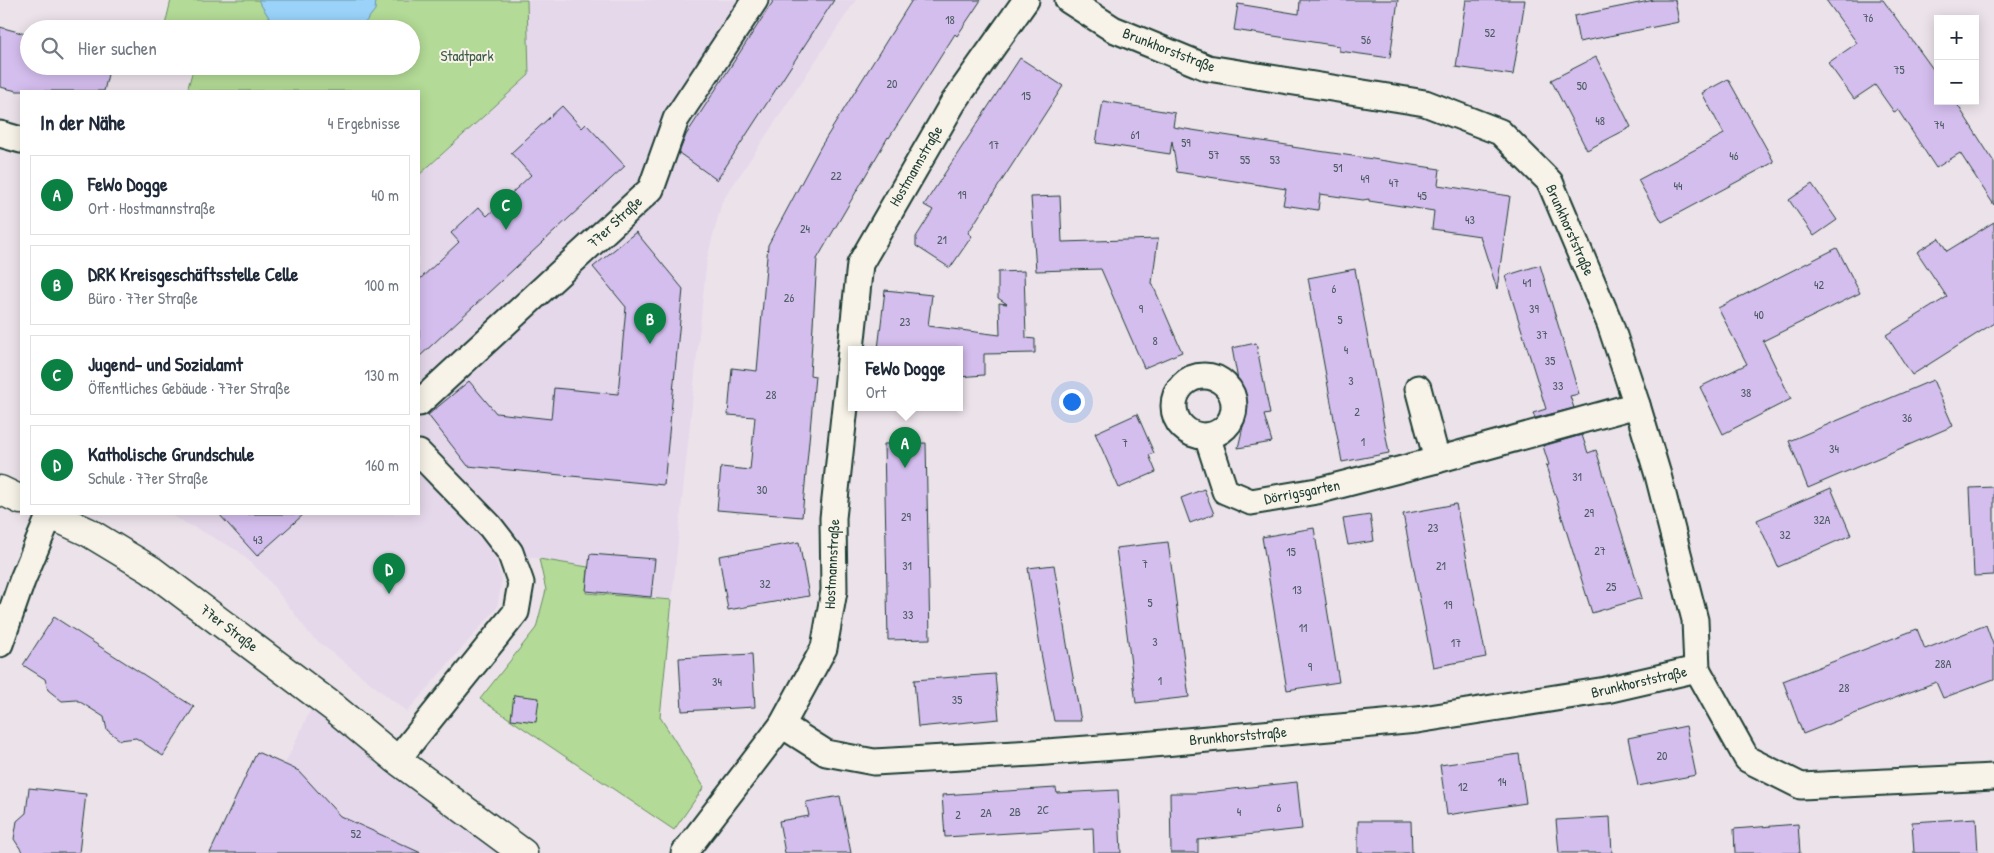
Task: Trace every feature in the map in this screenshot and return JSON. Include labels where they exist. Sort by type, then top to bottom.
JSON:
[{"type":"street","name":"77er Straße","points":[[420,402],[651,188],[676,119],[756,0]]},
{"type":"street","name":"Hostmannstraße","points":[[851,346],[860,264],[952,103],[1026,0]]},
{"type":"street","name":"Brunkhorststraße","points":[[1068,0],[1113,29],[1208,68],[1425,103],[1500,132],[1550,182],[1610,324],[1658,475],[1695,620],[1697,668],[1747,759],[1801,786],[1994,778]]},
{"type":"street","points":[[0,134],[20,140]]},
{"type":"street","name":"Hostmannstraße","points":[[684,853],[782,725],[824,648],[834,591],[833,518],[848,378]]},
{"type":"street","points":[[1418,388],[1437,460]]},
{"type":"street","name":"Dörrigsgarten","points":[[1207,436],[1225,491],[1251,502],[1317,491],[1637,405]]},
{"type":"street","points":[[397,760],[516,612],[521,583],[510,552],[490,526],[420,454]]},
{"type":"street","points":[[0,490],[20,500]]},
{"type":"street","points":[[0,644],[22,581],[49,515]]},
{"type":"street","name":"77er Straße","points":[[51,515],[88,532],[151,570],[333,707],[397,760],[523,853]]},
{"type":"street","name":"Brunkhorststraße","points":[[782,725],[826,753],[874,762],[1023,753],[1142,745],[1417,720],[1606,690],[1697,668]]},
{"type":"shaded area","points":[[527,0],[856,0],[722,202],[707,259],[672,600],[585,593],[587,567],[493,551],[502,580],[497,608],[407,712],[312,637],[266,577],[238,551],[171,515],[420,515],[420,174],[529,75]]},
{"type":"shaded area","points":[[313,704],[510,853],[243,853]]},
{"type":"green space","name":"Stadtpark","points":[[171,0],[527,0],[529,75],[420,174],[420,90],[187,90],[191,75],[420,75],[420,20],[166,20]]},
{"type":"green space","points":[[539,559],[588,567],[586,593],[672,600],[660,717],[704,787],[674,830],[480,699],[536,628],[546,590]]},
{"type":"water","points":[[258,0],[376,0],[375,10],[367,20],[270,20]]},
{"type":"building","points":[[774,0],[834,0],[717,180],[679,153],[686,135]]},
{"type":"building","points":[[912,0],[981,0],[957,36],[955,34],[888,137],[817,259],[810,375],[815,376],[802,517],[717,510],[721,467],[750,470],[755,417],[728,415],[732,368],[757,371],[768,245],[821,146]]},
{"type":"building","points":[[1300,0],[1398,0],[1390,58],[1339,51],[1339,46],[1234,30],[1238,4],[1299,14]]},
{"type":"building","points":[[1466,0],[1525,0],[1513,75],[1456,67]]},
{"type":"building","points":[[1654,0],[1675,0],[1679,22],[1579,42],[1574,16]]},
{"type":"building","points":[[1826,0],[1883,0],[1934,70],[1934,105],[1958,105],[1994,162],[1994,205],[1960,153],[1936,168],[1898,110],[1894,112],[1875,85],[1854,99],[1828,63],[1857,43]]},
{"type":"building","points":[[0,27],[20,33],[20,75],[108,75],[104,90],[17,91],[0,87]]},
{"type":"building","points":[[1596,57],[1631,127],[1587,150],[1551,80]]},
{"type":"building","points":[[1020,58],[1063,86],[968,233],[972,236],[950,268],[916,246],[916,237],[933,210],[924,205]]},
{"type":"building","points":[[1728,79],[1774,162],[1662,222],[1638,180],[1724,134],[1702,93]]},
{"type":"building","points":[[1103,101],[1175,113],[1173,127],[1440,169],[1438,185],[1510,196],[1497,289],[1480,236],[1432,229],[1434,211],[1369,201],[1369,199],[1363,200],[1320,194],[1318,210],[1283,205],[1286,189],[1177,172],[1172,141],[1170,154],[1096,143]]},
{"type":"building","points":[[562,106],[582,128],[586,124],[625,166],[420,356],[420,279],[459,242],[451,233],[479,207],[487,216],[531,175],[511,153]]},
{"type":"building","points":[[1812,184],[1837,220],[1814,236],[1789,200]]},
{"type":"building","points":[[1060,196],[1062,242],[1158,239],[1152,283],[1182,352],[1144,368],[1101,269],[1036,271],[1031,197]]},
{"type":"building","points":[[1994,222],[1994,323],[1912,375],[1886,335],[1947,297],[1917,252],[1939,238],[1947,251]]},
{"type":"building","points":[[636,232],[683,289],[664,485],[468,466],[428,415],[469,381],[496,413],[551,419],[554,388],[618,394],[626,307],[593,267]]},
{"type":"building","points":[[1837,248],[1860,293],[1763,341],[1791,399],[1723,434],[1700,387],[1747,364],[1718,308]]},
{"type":"building","points":[[1540,265],[1579,394],[1570,396],[1574,408],[1535,418],[1533,413],[1546,409],[1505,276]]},
{"type":"building","points":[[1355,269],[1389,453],[1342,462],[1308,278]]},
{"type":"building","points":[[1024,271],[1026,338],[1035,339],[1035,353],[984,354],[984,375],[963,377],[963,346],[878,346],[885,290],[932,295],[928,326],[1000,335],[999,303],[1007,304],[998,298],[998,272]]},
{"type":"building","points":[[1256,343],[1270,414],[1264,415],[1272,442],[1238,448],[1245,418],[1232,348]]},
{"type":"building","points":[[1933,380],[1953,426],[1808,488],[1789,441]]},
{"type":"building","points":[[1137,414],[1154,453],[1149,455],[1156,472],[1119,488],[1095,433]]},
{"type":"building","points":[[1582,435],[1588,453],[1596,450],[1642,598],[1592,613],[1546,466],[1549,465],[1543,446]]},
{"type":"building","points":[[926,443],[930,639],[888,640],[884,444]]},
{"type":"building","points":[[1994,487],[1994,575],[1974,576],[1970,488]]},
{"type":"building","points":[[1831,488],[1851,535],[1778,567],[1757,520]]},
{"type":"building","points":[[1204,489],[1214,514],[1190,523],[1181,498]]},
{"type":"building","points":[[1456,504],[1486,657],[1433,667],[1403,514]]},
{"type":"building","points":[[220,515],[303,515],[257,556]]},
{"type":"building","points":[[1370,515],[1374,541],[1348,545],[1343,519]]},
{"type":"building","points":[[1314,528],[1339,682],[1287,690],[1262,537]]},
{"type":"building","points":[[799,542],[809,596],[728,610],[719,556]]},
{"type":"building","points":[[1168,542],[1189,697],[1136,703],[1116,548]]},
{"type":"building","points":[[590,554],[655,559],[651,597],[586,591]]},
{"type":"building","points":[[1054,565],[1081,721],[1054,721],[1041,653],[1028,568]]},
{"type":"building","points":[[54,617],[194,707],[163,756],[136,738],[120,740],[107,730],[104,717],[77,700],[62,701],[48,690],[45,679],[23,665]]},
{"type":"building","points":[[1986,625],[1994,647],[1994,679],[1943,698],[1936,682],[1803,734],[1783,681],[1917,629],[1925,649]]},
{"type":"building","points":[[752,654],[755,707],[682,711],[679,658]]},
{"type":"building","points":[[995,674],[999,719],[918,727],[914,680]]},
{"type":"building","points":[[514,695],[539,698],[536,722],[511,719]]},
{"type":"building","points":[[1686,726],[1696,775],[1638,786],[1628,738]]},
{"type":"building","points":[[257,752],[299,771],[340,816],[421,853],[210,853]]},
{"type":"building","points":[[1519,754],[1526,803],[1447,815],[1440,765]]},
{"type":"building","points":[[1297,782],[1302,829],[1198,840],[1198,853],[1171,853],[1170,793],[1196,793]]},
{"type":"building","points":[[29,788],[86,794],[79,853],[23,853],[14,839],[17,821],[26,813]]},
{"type":"building","points":[[1056,788],[1057,793],[1118,790],[1121,853],[1094,853],[1093,828],[945,837],[942,795]]},
{"type":"building","points":[[840,796],[851,853],[785,853],[779,821],[809,816],[806,802]]},
{"type":"building","points":[[1610,817],[1612,853],[1559,853],[1556,820]]},
{"type":"building","points":[[1976,818],[1978,853],[1914,853],[1912,822]]},
{"type":"building","points":[[1358,821],[1411,821],[1412,853],[1358,853]]},
{"type":"building","points":[[1798,824],[1800,853],[1735,853],[1734,829]]},
{"type":"place","name":"Jugend- und Sozialamt","points":[[506,230]]},
{"type":"place","name":"DRK Kreisgeschäftsstelle Celle","points":[[650,344]]},
{"type":"place","name":"FeWo Dogge","points":[[905,468]]},
{"type":"place","name":"Katholische Grundschule","points":[[389,594]]}]
